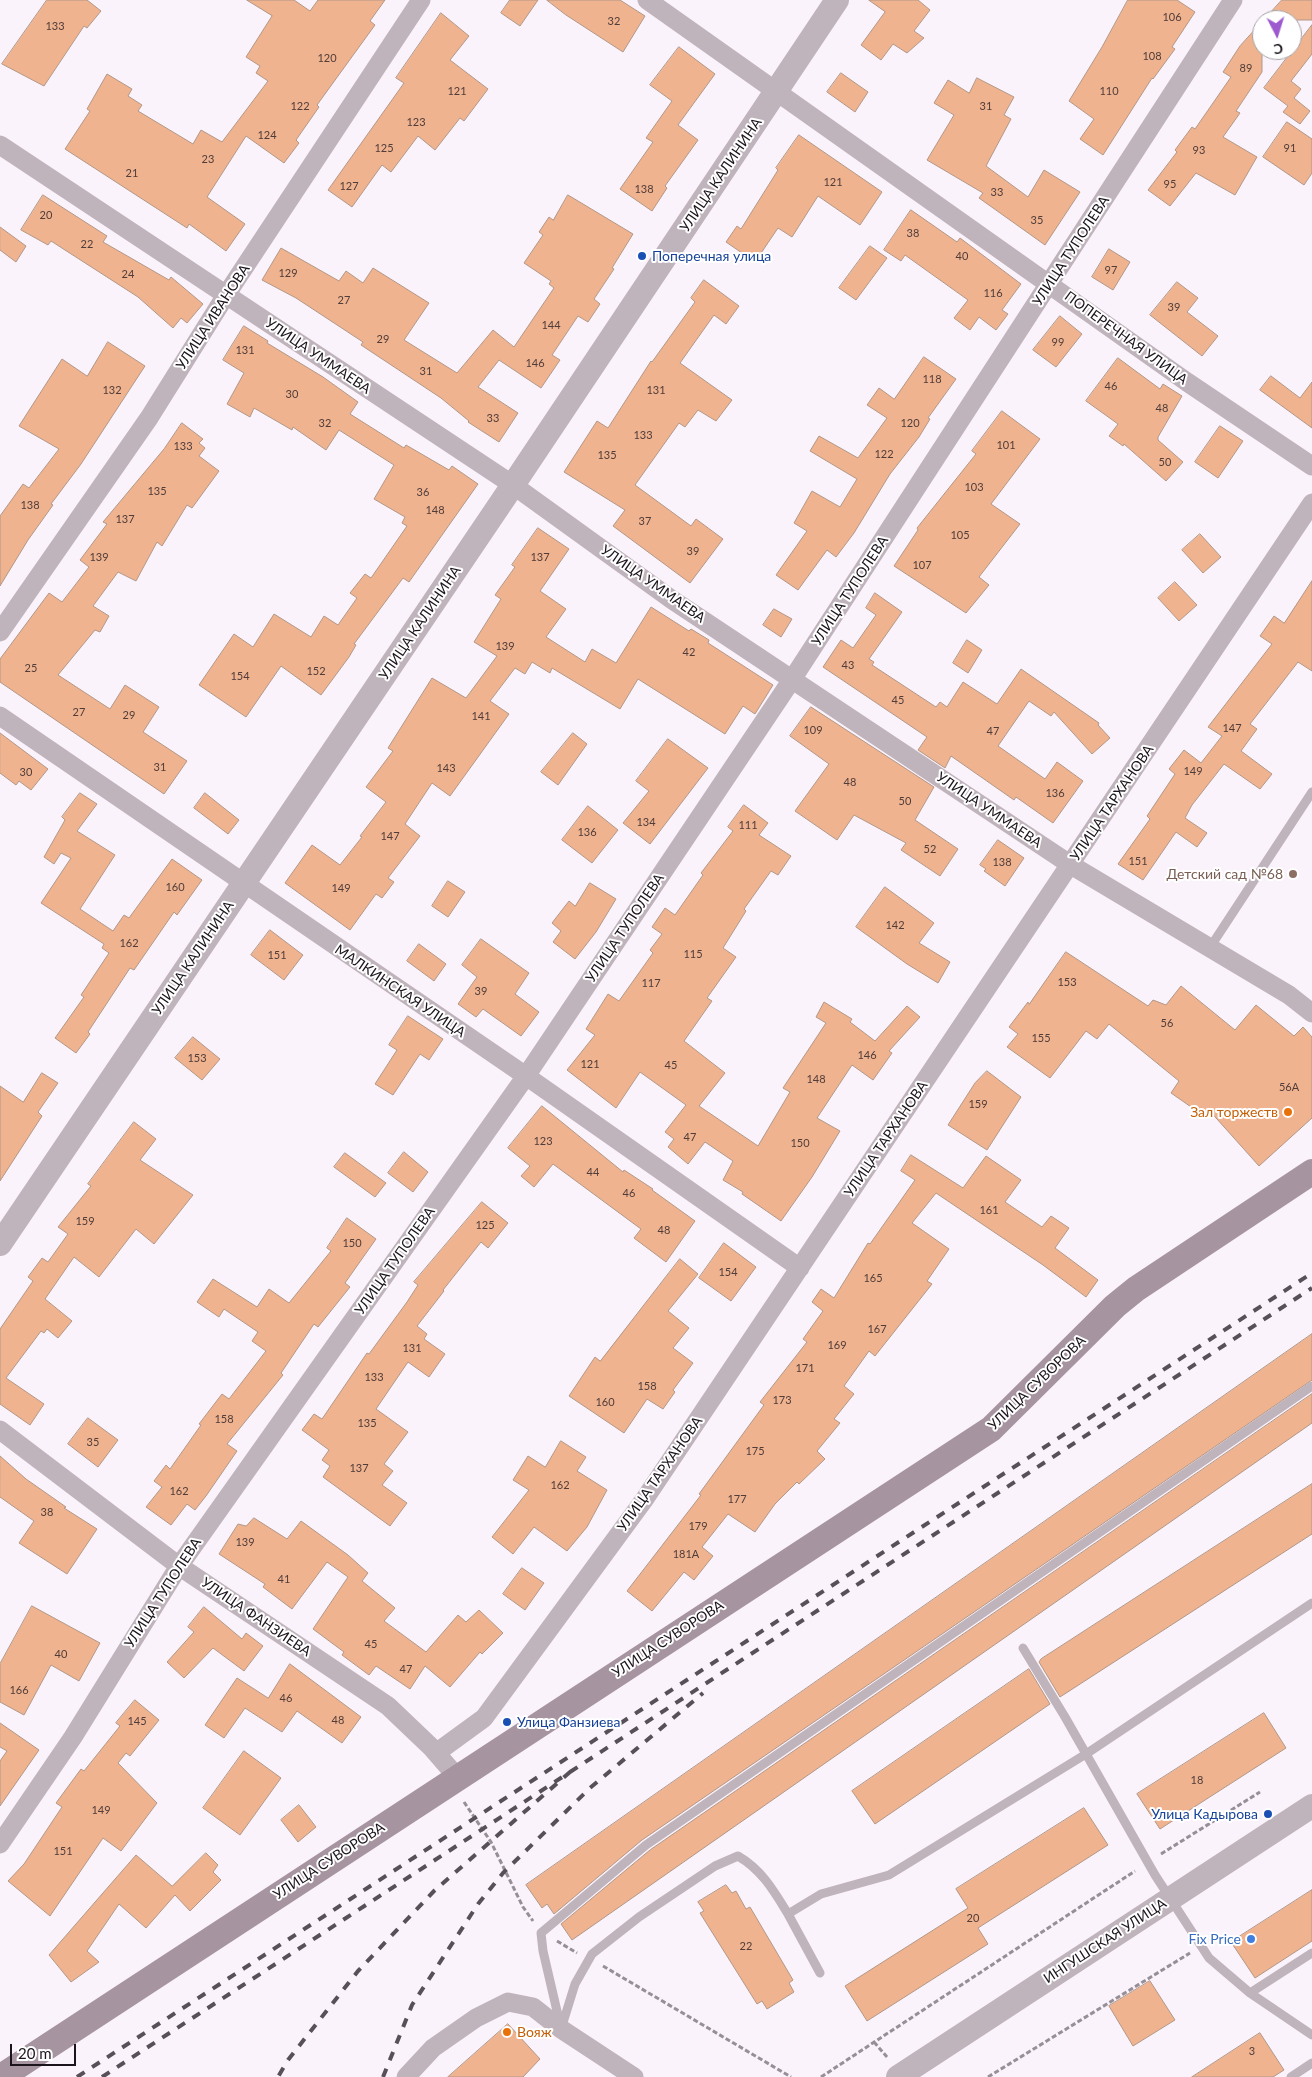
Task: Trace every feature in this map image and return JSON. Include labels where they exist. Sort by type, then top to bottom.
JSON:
[{"type":"main road","name":"УЛИЦА СУВОРОВА","points":[[1,2077],[459,1788],[991,1429],[1116,1306],[1136,1289],[1312,1172]]},
{"type":"street","name":"УЛИЦА ИВАНОВА","points":[[0,632],[148,418],[226,295],[421,0]]},
{"type":"street","name":"ПОПЕРЕЧНАЯ УЛИЦА","points":[[647,0],[1188,382],[1312,466]]},
{"type":"street","name":"УЛИЦА КАЛИНИНА","points":[[0,1244],[513,485],[837,0]]},
{"type":"street","name":"УЛИЦА ТУПОЛЕВА","points":[[0,1844],[73,1737],[179,1566],[526,1076],[793,678],[1233,0]]},
{"type":"street","name":"УЛИЦА УММАЕВА","points":[[0,146],[513,485],[671,599],[793,678],[1071,865],[1289,995],[1312,1013]]},
{"type":"street","name":"УЛИЦА ТАРХАНОВА","points":[[436,1753],[484,1718],[644,1500],[1312,503]]},
{"type":"street","name":"МАЛКИНСКАЯ УЛИЦА","points":[[0,716],[242,884],[526,1076],[800,1268]]},
{"type":"street","name":"УЛИЦА ФАНЗИЕВА","points":[[0,1430],[179,1566],[388,1706],[436,1753],[459,1788]]},
{"type":"street","name":"ИНГУШСКАЯ УЛИЦА","points":[[898,2077],[1312,1806]]},
{"type":"street","points":[[406,2077],[434,2048],[476,2018],[508,2002],[533,2007],[561,2029],[634,2077]]},
{"type":"lane","points":[[1209,949],[1312,792]]},
{"type":"lane","points":[[561,2029],[543,1951],[541,1933],[646,1845],[1312,1386]]},
{"type":"lane","points":[[788,1914],[821,1894],[889,1875],[1086,1754],[1312,1603]]},
{"type":"lane","points":[[1023,1648],[1148,1863],[1209,1958],[1250,1993],[1312,2035]]},
{"type":"lane","points":[[561,2029],[575,1984],[592,1954],[639,1917],[715,1866],[738,1856],[752,1864],[768,1881],[820,1973]]},
{"type":"lane","points":[[1250,1993],[1312,1953]]},
{"type":"lane","points":[[1291,2077],[1312,2062]]},
{"type":"path","points":[[459,1788],[524,1907],[541,1933],[620,1974],[791,2077]]},
{"type":"path","points":[[821,2077],[1260,1792]]},
{"type":"path","points":[[988,2077],[1201,1947]]},
{"type":"building","points":[[47,0],[87,0],[101,11],[87,28],[84,26],[44,86],[2,64]]},
{"type":"building","points":[[247,0],[294,0],[310,11],[318,0],[385,0],[370,21],[375,25],[317,105],[319,107],[296,140],[299,143],[284,163],[246,136],[207,197],[245,224],[226,251],[189,224],[187,228],[65,149],[90,111],[87,109],[107,74],[132,89],[128,96],[142,105],[138,111],[193,144],[201,130],[222,142],[268,81],[256,73],[260,66],[246,57],[272,16]]},
{"type":"building","points":[[510,0],[538,0],[520,26],[501,13]]},
{"type":"building","points":[[547,0],[620,0],[645,16],[623,52],[566,15]]},
{"type":"building","points":[[869,0],[918,0],[930,10],[914,31],[924,38],[907,53],[893,44],[881,60],[861,45],[885,12]]},
{"type":"building","points":[[1128,0],[1177,0],[1195,12],[1172,47],[1175,49],[1152,78],[1103,155],[1080,139],[1094,119],[1069,101]]},
{"type":"building","points":[[1282,0],[1312,0],[1312,20],[1302,20],[1302,10],[1273,10]]},
{"type":"building","points":[[441,13],[469,36],[450,60],[488,89],[464,121],[460,118],[435,150],[418,136],[391,172],[382,165],[352,207],[328,190],[404,83],[396,78]]},
{"type":"building","points":[[1312,25],[1312,54],[1291,81],[1301,89],[1294,98],[1310,111],[1300,124],[1283,112],[1288,106],[1264,88],[1285,60],[1302,60],[1302,38]]},
{"type":"building","points":[[1252,33],[1252,60],[1262,60],[1262,72],[1236,111],[1240,113],[1223,137],[1257,157],[1235,195],[1196,173],[1170,206],[1148,190],[1177,152],[1175,150],[1192,127],[1195,129],[1231,77],[1223,72],[1240,46]]},
{"type":"building","points":[[679,47],[715,74],[678,125],[698,140],[665,186],[667,188],[652,211],[620,189],[653,142],[646,138],[672,101],[650,85]]},
{"type":"building","points":[[841,73],[868,92],[855,112],[827,92]]},
{"type":"building","points":[[977,78],[1014,97],[1004,115],[1011,119],[986,166],[1028,197],[1044,170],[1080,192],[1045,245],[979,198],[983,193],[927,160],[954,115],[934,103],[948,80],[969,93]]},
{"type":"building","points":[[1287,122],[1312,139],[1312,173],[1304,185],[1263,157]]},
{"type":"building","points":[[799,135],[882,192],[860,225],[818,196],[792,237],[778,228],[755,262],[726,242],[737,226],[741,229],[778,170],[776,168]]},
{"type":"building","points":[[43,195],[107,236],[103,242],[169,280],[171,277],[203,304],[187,323],[181,318],[173,328],[138,297],[51,241],[48,245],[21,230]]},
{"type":"building","points":[[568,195],[633,234],[612,268],[614,269],[594,299],[600,304],[588,322],[578,316],[552,355],[560,360],[541,388],[499,360],[478,387],[518,413],[499,442],[468,422],[441,398],[361,345],[363,342],[296,298],[262,280],[281,248],[339,281],[346,271],[363,283],[373,268],[429,303],[404,340],[457,373],[493,330],[514,347],[554,288],[549,284],[551,281],[524,263],[543,235],[539,232],[549,217],[553,220]]},
{"type":"building","points":[[911,210],[957,242],[960,238],[1021,284],[1002,310],[1008,314],[996,330],[979,317],[970,330],[954,318],[968,300],[905,255],[901,261],[884,250]]},
{"type":"building","points":[[0,227],[26,246],[16,262],[0,250]]},
{"type":"building","points":[[870,246],[887,258],[856,300],[839,288]]},
{"type":"building","points":[[1109,249],[1130,262],[1113,290],[1092,277]]},
{"type":"building","points":[[704,280],[739,306],[726,324],[714,315],[680,363],[732,400],[716,421],[698,410],[685,427],[679,423],[635,485],[691,526],[696,519],[723,539],[690,583],[613,526],[625,510],[564,472],[597,421],[608,428],[651,361],[695,302],[691,298]]},
{"type":"building","points":[[1177,282],[1198,298],[1187,312],[1218,336],[1202,356],[1150,315]]},
{"type":"building","points":[[1060,316],[1082,334],[1056,367],[1033,350]]},
{"type":"building","points":[[244,326],[358,402],[350,414],[404,448],[406,445],[449,470],[452,466],[478,484],[409,582],[403,578],[354,644],[356,645],[349,657],[321,695],[281,666],[246,717],[199,685],[234,634],[253,647],[274,614],[311,637],[324,616],[338,625],[357,598],[350,593],[365,574],[371,578],[407,526],[402,523],[405,517],[374,499],[394,465],[339,430],[326,450],[293,427],[292,430],[254,408],[250,417],[227,404],[244,373],[223,360]]},
{"type":"building","points":[[108,342],[145,366],[81,464],[51,504],[53,505],[28,540],[0,586],[0,516],[23,484],[29,488],[59,449],[19,426],[62,359],[87,376]]},
{"type":"building","points":[[924,357],[956,379],[928,418],[930,419],[919,437],[890,474],[854,533],[836,557],[827,550],[798,590],[776,575],[807,531],[794,523],[812,491],[840,507],[857,479],[810,451],[819,436],[858,458],[887,418],[867,405],[879,388],[894,399]]},
{"type":"building","points":[[1118,358],[1160,389],[1163,384],[1182,396],[1158,437],[1158,440],[1183,462],[1166,481],[1124,444],[1123,446],[1109,436],[1118,424],[1086,401]]},
{"type":"building","points":[[1271,376],[1300,398],[1312,382],[1312,428],[1260,390]]},
{"type":"building","points":[[1002,411],[1040,439],[991,504],[1020,524],[979,577],[989,585],[966,613],[894,566],[918,530],[917,528],[976,454],[972,451]]},
{"type":"building","points":[[182,423],[203,439],[199,443],[205,448],[199,456],[219,471],[192,508],[187,505],[162,546],[157,542],[136,581],[118,572],[93,606],[109,616],[100,632],[95,630],[58,675],[110,709],[125,685],[159,707],[143,732],[187,761],[164,794],[0,682],[0,659],[49,593],[62,602],[89,567],[80,560],[107,524],[103,522],[164,449]]},
{"type":"building","points":[[1220,426],[1243,441],[1218,478],[1195,462]]},
{"type":"building","points":[[538,528],[569,549],[540,591],[566,609],[546,637],[585,662],[592,649],[616,663],[651,607],[689,631],[691,629],[709,640],[708,643],[773,685],[755,714],[743,706],[725,734],[638,679],[620,709],[552,668],[550,673],[532,662],[525,674],[515,668],[490,701],[509,714],[450,796],[432,783],[405,824],[420,836],[388,878],[394,882],[382,898],[376,894],[350,930],[285,883],[312,845],[340,865],[362,837],[360,836],[386,802],[366,787],[393,751],[388,748],[432,678],[466,698],[497,656],[474,642],[501,599],[495,595],[515,567],[512,565]]},
{"type":"building","points":[[1200,534],[1221,557],[1203,573],[1182,550]]},
{"type":"building","points":[[1312,581],[1312,671],[1298,662],[1250,724],[1257,729],[1241,751],[1272,774],[1260,789],[1224,764],[1192,805],[1185,818],[1207,833],[1197,847],[1176,832],[1143,880],[1118,864],[1150,819],[1147,816],[1175,774],[1169,769],[1184,750],[1201,763],[1222,736],[1208,727],[1272,644],[1260,636],[1274,616],[1284,623]]},
{"type":"building","points":[[1175,582],[1197,605],[1179,621],[1158,598]]},
{"type":"building","points":[[875,593],[902,612],[869,659],[874,662],[872,665],[936,707],[940,702],[947,707],[963,682],[997,704],[1021,669],[1099,723],[1098,725],[1110,738],[1092,754],[1054,712],[1051,716],[1029,701],[998,746],[1045,779],[1057,762],[1083,781],[1053,823],[1016,797],[1014,800],[951,756],[945,768],[918,750],[927,737],[823,667],[841,640],[853,648],[876,615],[866,608]]},
{"type":"building","points":[[774,609],[792,619],[781,637],[763,625]]},
{"type":"building","points":[[967,640],[982,650],[968,673],[953,663]]},
{"type":"building","points":[[811,707],[934,787],[915,820],[958,849],[940,876],[901,850],[906,843],[854,815],[837,840],[795,811],[829,764],[790,736]]},
{"type":"building","points":[[0,733],[48,769],[31,790],[19,781],[16,785],[0,773]]},
{"type":"building","points":[[573,733],[587,744],[558,785],[541,772]]},
{"type":"building","points":[[668,739],[708,768],[650,844],[623,823],[649,791],[636,781]]},
{"type":"building","points":[[80,793],[97,804],[77,831],[115,855],[80,909],[113,931],[124,915],[129,918],[172,859],[202,880],[177,915],[174,912],[134,970],[130,968],[88,1032],[90,1034],[76,1053],[55,1038],[84,997],[81,995],[109,953],[102,948],[104,944],[41,903],[71,858],[61,853],[54,864],[44,857],[65,820],[62,817]]},
{"type":"building","points":[[205,793],[239,820],[228,834],[194,808]]},
{"type":"building","points":[[744,805],[768,823],[759,835],[791,856],[778,875],[771,871],[744,909],[746,911],[723,948],[736,957],[707,998],[712,1001],[684,1041],[725,1073],[699,1106],[758,1146],[790,1092],[783,1088],[826,1023],[816,1017],[824,1002],[852,1019],[850,1022],[875,1041],[907,1006],[920,1017],[889,1051],[892,1053],[873,1080],[852,1065],[817,1118],[840,1131],[812,1177],[781,1221],[742,1194],[743,1192],[723,1180],[733,1161],[705,1142],[688,1164],[668,1147],[674,1139],[665,1132],[686,1105],[640,1072],[616,1108],[567,1070],[595,1035],[586,1029],[608,994],[619,1001],[653,953],[650,950],[662,934],[652,927],[665,908],[675,915],[703,875],[701,873],[733,831],[728,827]]},
{"type":"building","points":[[588,806],[618,830],[592,863],[562,840]]},
{"type":"building","points":[[998,840],[1024,858],[1005,886],[984,871],[986,869],[980,865]]},
{"type":"building","points":[[448,881],[465,892],[448,917],[432,906]]},
{"type":"building","points":[[590,883],[616,899],[596,932],[575,959],[553,942],[561,931],[552,923],[569,901],[575,906]]},
{"type":"building","points":[[885,887],[934,923],[919,943],[950,962],[938,983],[907,964],[856,927]]},
{"type":"building","points":[[270,930],[303,955],[284,980],[251,955]]},
{"type":"building","points":[[481,939],[529,973],[515,994],[539,1012],[521,1036],[483,1009],[476,1017],[458,1004],[477,977],[462,965]]},
{"type":"building","points":[[419,944],[446,964],[434,981],[407,961]]},
{"type":"building","points":[[1066,952],[1148,1006],[1153,1000],[1166,1005],[1181,986],[1235,1030],[1256,1005],[1294,1036],[1303,1027],[1312,1037],[1312,1118],[1259,1166],[1208,1109],[1204,1116],[1171,1093],[1179,1081],[1109,1024],[1097,1039],[1086,1031],[1050,1078],[1007,1047],[1018,1034],[1009,1027],[1028,1002],[1029,1004]]},
{"type":"building","points":[[408,1016],[443,1039],[429,1060],[420,1054],[393,1095],[375,1084],[397,1050],[389,1045]]},
{"type":"building","points":[[193,1037],[220,1059],[202,1080],[175,1058]]},
{"type":"building","points":[[987,1071],[1021,1097],[987,1150],[948,1125],[975,1083]]},
{"type":"building","points":[[42,1073],[58,1083],[38,1112],[42,1116],[0,1181],[0,1086],[23,1102]]},
{"type":"building","points":[[542,1106],[623,1172],[624,1170],[653,1189],[695,1221],[666,1262],[634,1238],[641,1229],[553,1164],[534,1187],[521,1176],[530,1166],[508,1148]]},
{"type":"building","points":[[134,1122],[156,1139],[140,1160],[193,1195],[154,1244],[136,1229],[99,1277],[74,1257],[45,1299],[72,1321],[58,1338],[47,1329],[44,1333],[41,1331],[6,1378],[44,1404],[30,1425],[0,1404],[0,1329],[33,1281],[28,1277],[42,1258],[48,1262],[68,1234],[58,1227],[91,1186],[88,1184]]},
{"type":"building","points":[[404,1152],[428,1172],[413,1192],[388,1173]]},
{"type":"building","points":[[345,1153],[386,1183],[375,1197],[334,1167]]},
{"type":"building","points":[[911,1155],[963,1188],[986,1156],[1021,1180],[1005,1202],[1042,1227],[1051,1216],[1069,1228],[1055,1248],[1098,1280],[1086,1297],[1043,1265],[936,1193],[912,1223],[949,1249],[927,1281],[932,1284],[875,1356],[869,1351],[844,1386],[854,1394],[834,1419],[840,1423],[817,1451],[825,1459],[799,1484],[797,1482],[775,1504],[755,1532],[728,1514],[702,1547],[713,1556],[694,1580],[684,1572],[652,1611],[627,1591],[701,1495],[699,1494],[764,1405],[760,1402],[807,1342],[803,1339],[823,1311],[812,1302],[821,1289],[834,1298],[868,1243],[870,1244],[915,1180],[901,1171]]},
{"type":"building","points":[[482,1202],[508,1223],[488,1248],[481,1242],[417,1326],[427,1334],[424,1339],[445,1354],[429,1377],[408,1362],[376,1409],[408,1432],[384,1464],[393,1471],[382,1485],[407,1503],[390,1526],[323,1477],[330,1466],[322,1460],[329,1450],[302,1430],[314,1414],[322,1419],[367,1353],[369,1354],[407,1302],[418,1285],[414,1282]]},
{"type":"building","points":[[347,1218],[376,1239],[345,1283],[350,1287],[318,1327],[314,1324],[281,1373],[283,1375],[227,1444],[237,1451],[206,1496],[195,1510],[187,1504],[171,1525],[146,1507],[162,1487],[154,1481],[166,1465],[170,1469],[201,1425],[199,1424],[222,1394],[229,1399],[266,1351],[252,1341],[258,1332],[224,1309],[219,1317],[197,1302],[213,1279],[257,1307],[269,1289],[289,1303],[331,1251],[327,1248]]},
{"type":"building","points":[[724,1243],[756,1267],[731,1301],[699,1278]]},
{"type":"building","points":[[680,1259],[698,1274],[668,1311],[689,1328],[673,1348],[693,1363],[673,1390],[675,1392],[663,1409],[647,1399],[624,1433],[569,1396],[595,1357],[600,1361]]},
{"type":"building","points":[[1312,1334],[1312,1380],[642,1840],[554,1914],[547,1904],[542,1908],[526,1885]]},
{"type":"building","points":[[1312,1394],[1312,1423],[572,1940],[561,1924],[650,1850]]},
{"type":"building","points":[[88,1418],[118,1440],[98,1467],[68,1444]]},
{"type":"building","points":[[561,1441],[586,1457],[577,1471],[607,1490],[587,1527],[567,1551],[534,1527],[513,1554],[492,1537],[529,1490],[513,1480],[528,1456],[545,1467]]},
{"type":"building","points":[[0,1456],[26,1479],[66,1507],[64,1508],[97,1529],[67,1574],[19,1543],[34,1521],[0,1497]]},
{"type":"building","points":[[1312,1484],[1312,1534],[1060,1697],[1039,1662],[1041,1659]]},
{"type":"building","points":[[254,1518],[287,1539],[301,1521],[348,1555],[368,1573],[362,1581],[395,1608],[384,1621],[426,1652],[458,1615],[466,1622],[479,1610],[503,1633],[482,1654],[480,1652],[450,1687],[425,1666],[410,1689],[376,1666],[369,1675],[342,1655],[344,1652],[313,1629],[348,1577],[327,1562],[292,1609],[263,1587],[265,1584],[219,1554],[238,1524],[246,1526]]},
{"type":"building","points":[[522,1568],[544,1583],[525,1610],[503,1594]]},
{"type":"building","points":[[32,1606],[100,1643],[79,1681],[51,1665],[24,1715],[0,1702],[0,1664]]},
{"type":"building","points":[[204,1607],[242,1639],[246,1633],[263,1646],[244,1671],[213,1648],[184,1678],[167,1662],[194,1632],[188,1627]]},
{"type":"building","points":[[290,1664],[361,1717],[342,1743],[297,1711],[282,1732],[245,1708],[224,1738],[205,1725],[237,1678],[268,1698]]},
{"type":"building","points":[[1029,1669],[1050,1704],[875,1824],[852,1791]]},
{"type":"building","points":[[135,1700],[159,1720],[130,1756],[126,1753],[118,1763],[157,1803],[121,1851],[103,1838],[50,1916],[8,1881],[24,1864],[62,1807],[56,1803],[81,1769],[84,1771],[120,1726],[116,1723]]},
{"type":"building","points":[[1264,1713],[1286,1748],[1160,1829],[1137,1794]]},
{"type":"building","points":[[0,1723],[39,1750],[0,1806],[0,1761],[7,1751],[0,1747]]},
{"type":"building","points":[[244,1751],[281,1778],[240,1835],[203,1808]]},
{"type":"building","points":[[299,1805],[316,1827],[298,1842],[281,1820]]},
{"type":"building","points":[[1084,1808],[1108,1845],[978,1928],[988,1944],[867,2021],[845,1986],[968,1908],[956,1889]]},
{"type":"building","points":[[206,1853],[218,1865],[213,1872],[221,1880],[190,1911],[175,1895],[146,1928],[119,1904],[87,1951],[99,1962],[71,1982],[49,1955],[136,1855],[172,1886]]},
{"type":"building","points":[[726,1885],[732,1893],[736,1891],[746,1909],[750,1907],[793,1980],[789,1983],[794,1992],[767,2009],[762,2001],[757,2004],[700,1913],[704,1911],[698,1902]]},
{"type":"building","points":[[1312,1890],[1312,1941],[1255,1978],[1231,1942]]},
{"type":"building","points":[[1150,1981],[1175,2020],[1133,2046],[1109,2006]]},
{"type":"building","points":[[508,2024],[540,2059],[523,2077],[448,2077]]},
{"type":"building","points":[[1260,2033],[1284,2070],[1273,2077],[1192,2077]]},
{"type":"railway","points":[[77,2077],[1312,1273]]},
{"type":"railway","points":[[570,1772],[1312,1288]]},
{"type":"railway","points":[[383,2077],[412,2005],[478,1904],[503,1873],[590,1788],[703,1693]]},
{"type":"railway","points":[[102,2077],[570,1772],[434,1891],[358,1971],[288,2060],[278,2077]]},
{"type":"place","name":"Поперечная улица","points":[[642,256]]},
{"type":"place","name":"Детский сад №68","points":[[1293,874]]},
{"type":"place","name":"Зал торжеств","points":[[1288,1112]]},
{"type":"place","name":"Улица Фанзиева","points":[[507,1722]]},
{"type":"place","name":"Улица Кадырова","points":[[1268,1814]]},
{"type":"place","name":"Fix Price","points":[[1251,1939]]},
{"type":"place","name":"Вояж","points":[[507,2032]]}]
